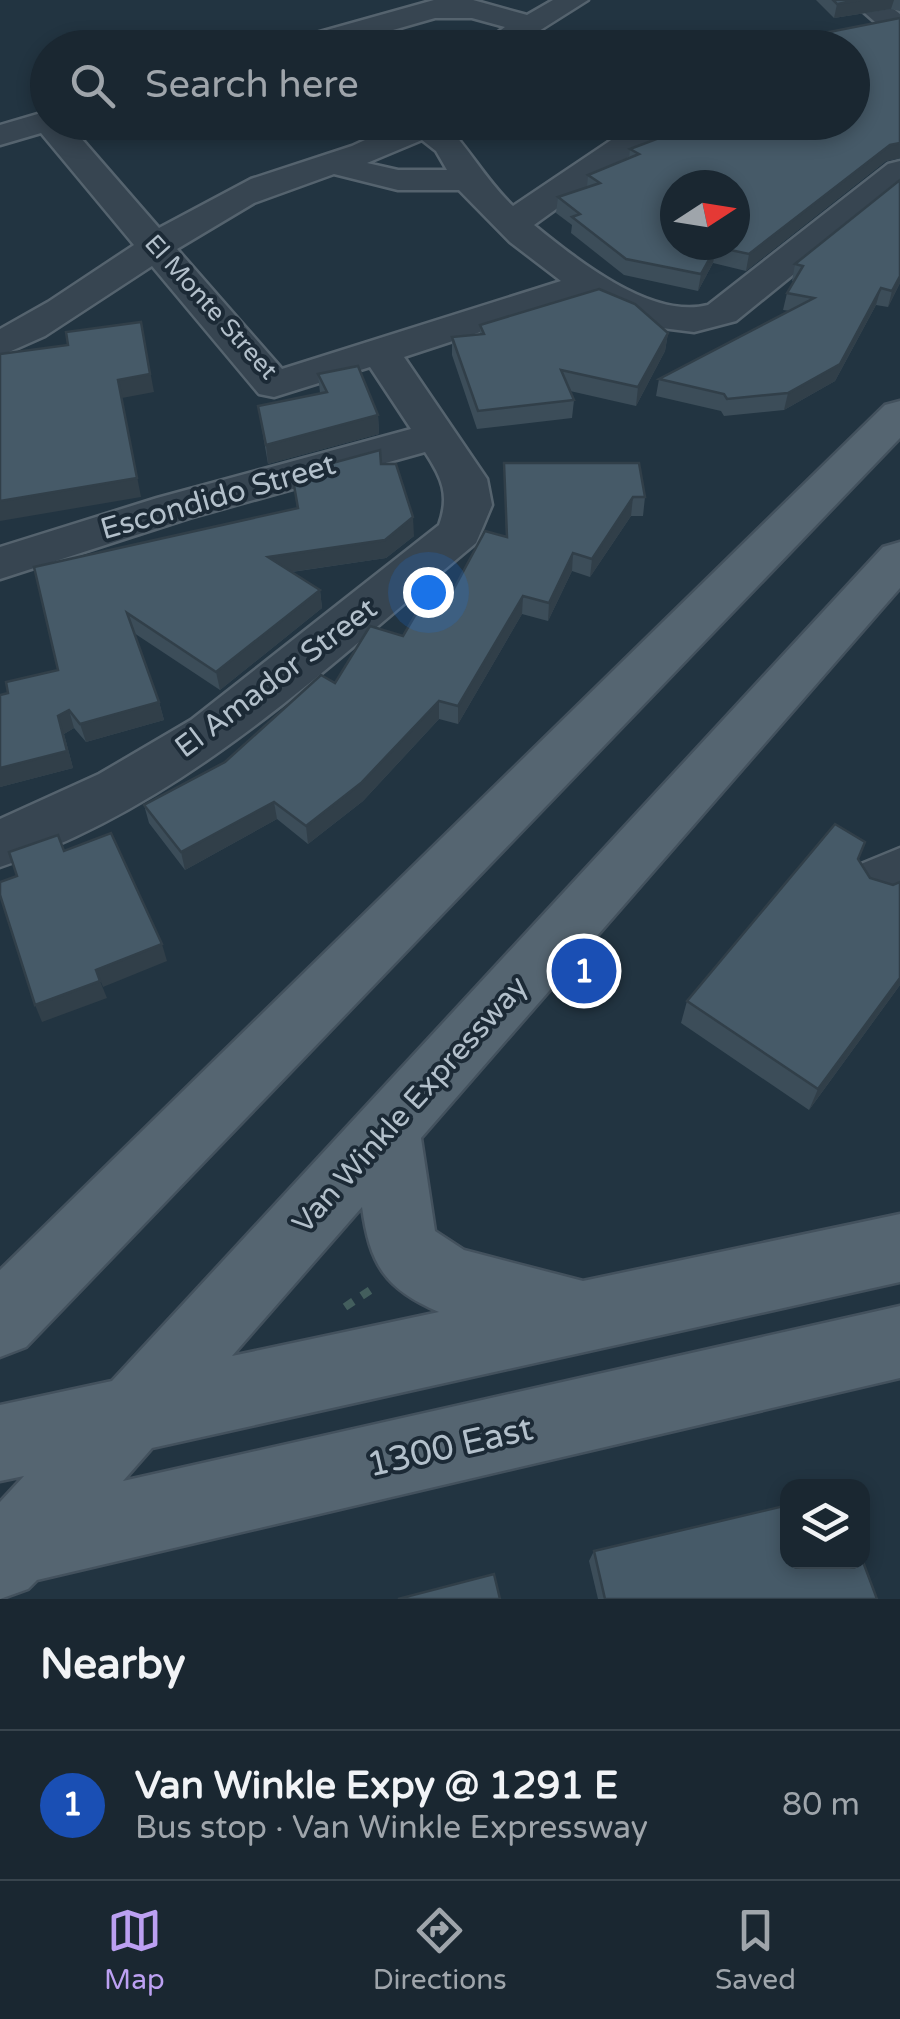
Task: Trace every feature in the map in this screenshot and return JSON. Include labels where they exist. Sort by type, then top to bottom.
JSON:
[{"type":"main road","points":[[0,1321],[900,414]]},
{"type":"main road","name":"Van Winkle Expressway","points":[[5,1552],[900,558]]},
{"type":"main road","points":[[387,1130],[403,1236],[412,1258],[462,1286],[589,1316]]},
{"type":"main road","points":[[0,1443],[900,1248]]},
{"type":"main road","name":"1300 East","points":[[5,1552],[900,1342]]},
{"type":"street","points":[[519,30],[574,0]]},
{"type":"street","points":[[359,30],[434,9],[473,8],[528,24]]},
{"type":"street","points":[[861,14],[896,26]]},
{"type":"street","points":[[0,135],[30,127]]},
{"type":"street","name":"El Monte Street","points":[[64,140],[274,385],[587,285]]},
{"type":"street","points":[[0,344],[43,322],[156,247],[244,195],[385,140]]},
{"type":"street","points":[[445,140],[467,178],[587,285],[676,322],[707,321],[722,314],[900,171]]},
{"type":"street","points":[[514,222],[635,140]]},
{"type":"street","points":[[333,161],[356,172],[392,181],[432,183],[467,178]]},
{"type":"street","name":"El Amador Street","points":[[0,844],[118,788],[210,734],[449,544],[467,518],[469,492],[438,435],[380,351]]},
{"type":"street","name":"Escondido Street","points":[[0,563],[192,502],[438,435]]},
{"type":"path","points":[[339,1310],[388,1279]]},
{"type":"building","points":[[900,18],[900,143],[890,145],[750,253],[750,170],[660,170],[660,260],[709,260],[701,274],[626,259],[572,217],[580,214],[558,197],[600,183],[588,175],[639,154],[630,149],[654,140],[870,140],[870,30],[839,30]]},
{"type":"building","points":[[900,180],[900,276],[892,291],[881,288],[840,364],[788,393],[727,399],[724,394],[659,379],[814,298],[787,293],[803,266],[795,264]]},
{"type":"building","points":[[599,289],[635,304],[668,333],[638,387],[561,370],[574,400],[478,411],[452,337],[484,334],[480,325]]},
{"type":"building","points":[[141,322],[150,374],[118,380],[137,478],[0,501],[0,354],[68,345],[66,332]]},
{"type":"building","points":[[358,366],[378,415],[266,445],[258,406],[327,392],[318,374]]},
{"type":"building","points":[[380,450],[381,464],[396,464],[413,517],[385,540],[268,557],[320,590],[216,672],[127,613],[159,702],[80,724],[69,710],[58,716],[67,751],[0,768],[0,695],[8,693],[6,682],[58,670],[34,567],[298,508],[292,474]]},
{"type":"building","points":[[504,463],[639,463],[645,497],[633,497],[592,559],[573,553],[549,603],[523,596],[458,706],[439,701],[361,783],[306,826],[274,802],[181,852],[144,805],[225,762],[321,675],[335,683],[370,626],[403,636],[434,583],[443,609],[485,531],[507,537]]},
{"type":"building","points":[[835,824],[865,842],[858,859],[870,878],[893,885],[900,882],[900,978],[818,1089],[687,1001]]},
{"type":"building","points":[[111,833],[162,944],[96,970],[100,981],[35,1005],[0,895],[0,882],[17,876],[9,852],[58,835],[64,851]]},
{"type":"building","points":[[780,1507],[780,1569],[866,1569],[877,1599],[605,1599],[594,1551]]},
{"type":"building","points":[[494,1574],[500,1599],[398,1599]]},
{"type":"place","name":"Van Winkle Expy @ 1291 E","points":[[584,971]]}]
